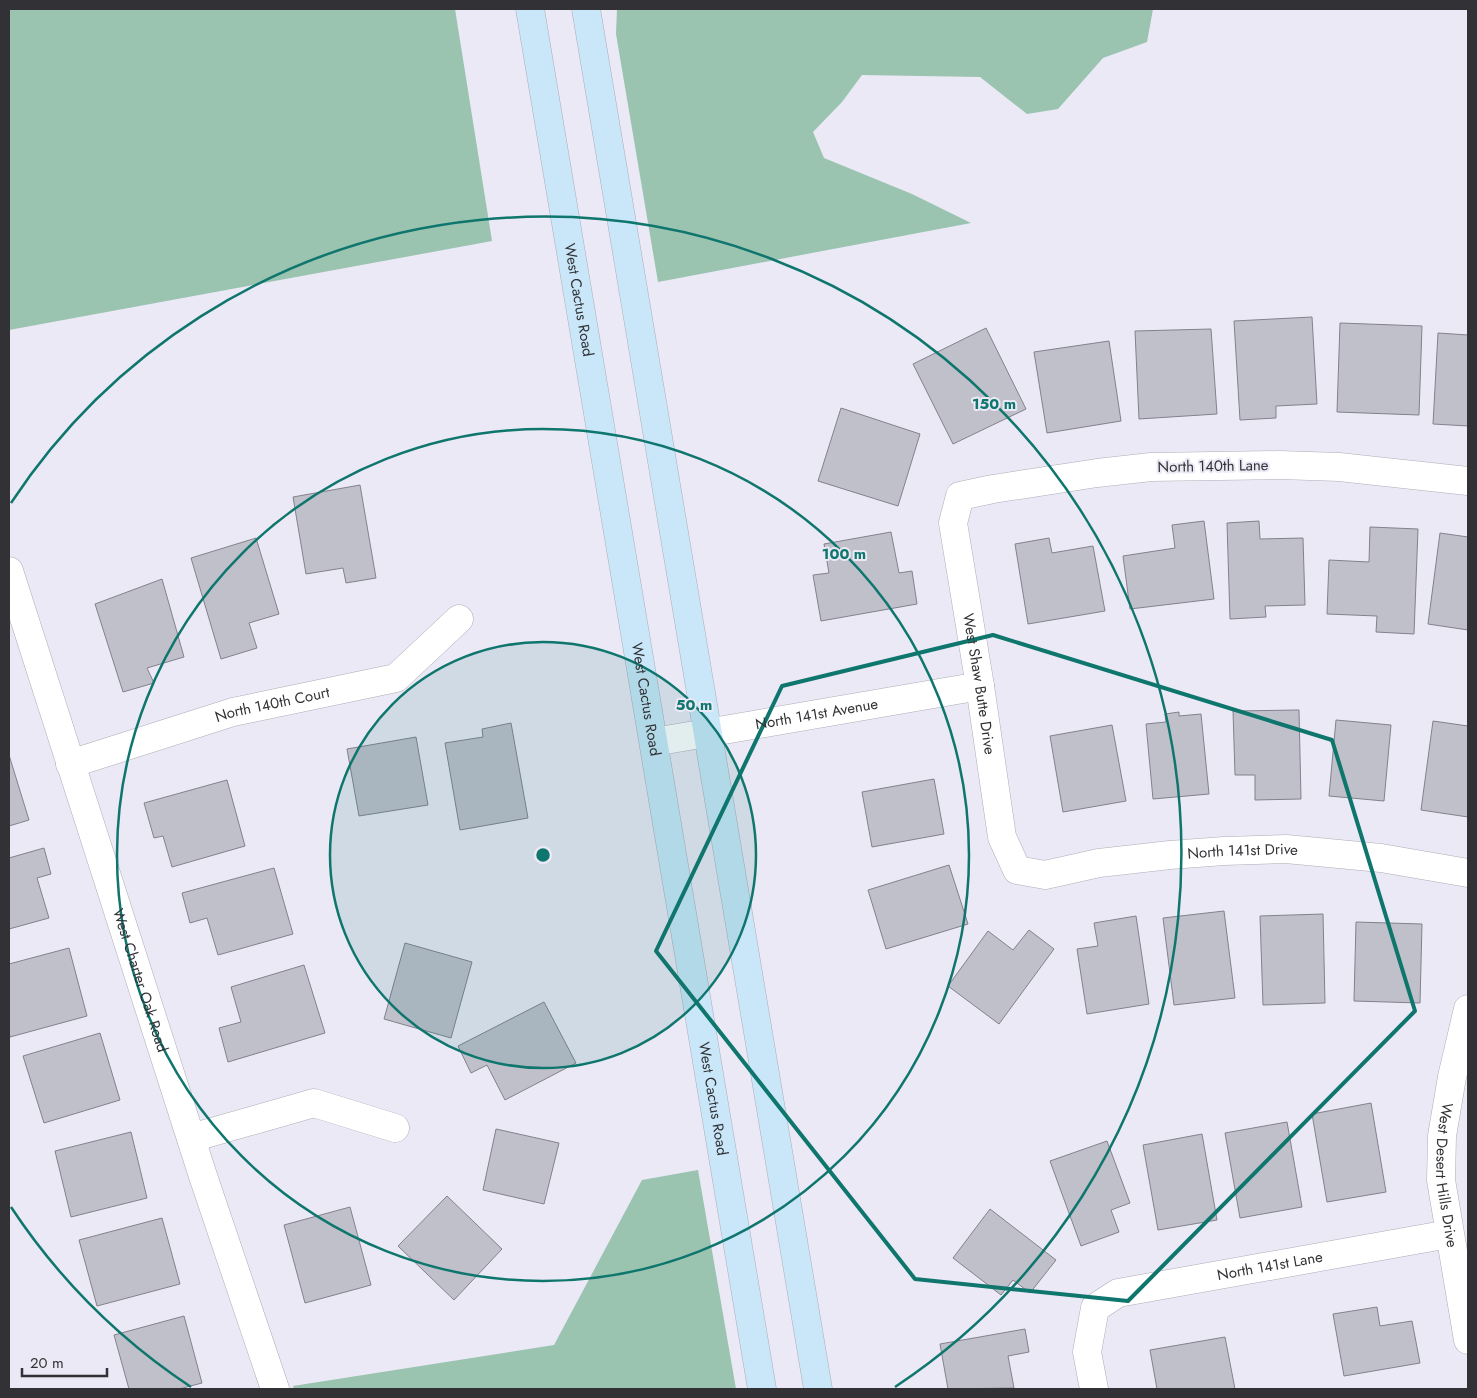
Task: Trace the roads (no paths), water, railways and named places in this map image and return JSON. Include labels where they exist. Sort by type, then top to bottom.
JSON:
[{"type":"main road","name":"West Cactus Road","points":[[530,9],[762,1389]]},
{"type":"main road","points":[[586,9],[818,1389]]},
{"type":"street","name":"North 140th Lane","points":[[960,496],[1059,479],[1151,467],[1280,465],[1339,467],[1468,481]]},
{"type":"street","name":"West Shaw Butte Drive","points":[[960,496],[953,523],[980,686],[1002,837],[1017,870]]},
{"type":"street","name":"West Charter Oak Road","points":[[9,571],[70,764],[275,1389]]},
{"type":"street","name":"North 140th Court","points":[[70,764],[233,712],[396,678],[458,620]]},
{"type":"street","name":"North 141st Avenue","points":[[654,742],[980,686]]},
{"type":"street","name":"North 141st Drive","points":[[1017,870],[1045,875],[1099,863],[1170,855],[1286,849],[1381,858],[1468,873]]},
{"type":"street","name":"West Desert Hills Drive","points":[[1468,1009],[1452,1077],[1442,1136],[1441,1180],[1468,1340]]},
{"type":"street","points":[[192,1138],[314,1104],[395,1128]]},
{"type":"street","name":"North 141st Lane","points":[[1094,1389],[1087,1352],[1095,1308],[1118,1294],[1449,1234]]}]
